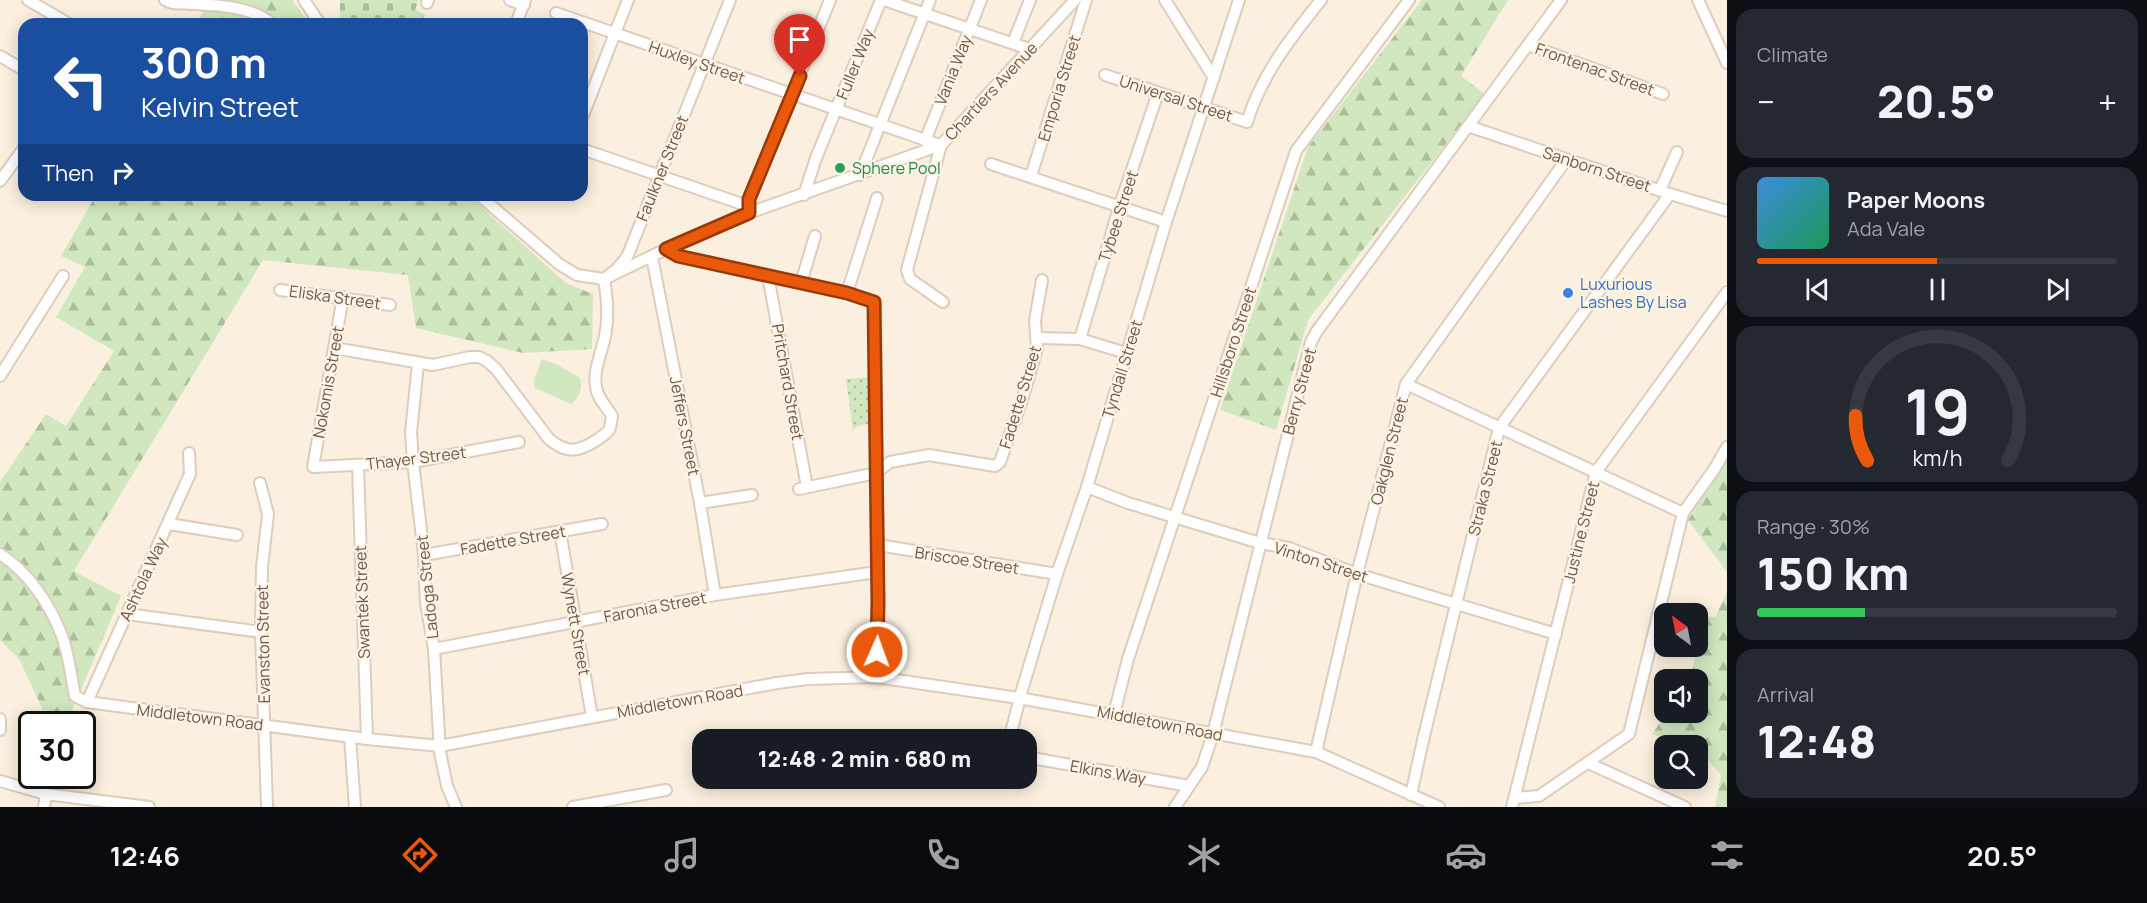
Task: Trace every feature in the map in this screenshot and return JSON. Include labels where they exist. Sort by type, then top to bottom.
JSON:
[{"type":"street","points":[[28,0],[59,18]]},
{"type":"street","points":[[165,0],[172,3],[224,6],[264,18]]},
{"type":"street","points":[[304,0],[316,18]]},
{"type":"street","points":[[510,0],[525,2],[518,18]]},
{"type":"street","points":[[588,103],[628,0]]},
{"type":"street","name":"Faulkner Street","points":[[604,279],[627,257],[730,0]]},
{"type":"street","points":[[749,213],[749,199],[830,0]]},
{"type":"street","points":[[883,0],[1029,50]]},
{"type":"street","name":"Fuller Way","points":[[804,195],[836,110],[883,0]]},
{"type":"street","points":[[860,175],[930,0]]},
{"type":"street","name":"Vania Way","points":[[925,141],[981,0]]},
{"type":"street","points":[[1013,43],[1030,0]]},
{"type":"street","name":"Chartiers Avenue","points":[[604,279],[749,213],[941,146],[1075,0]]},
{"type":"street","name":"Emporia Street","points":[[1031,176],[1086,0]]},
{"type":"street","points":[[1165,0],[1214,78]]},
{"type":"street","points":[[1227,0],[1235,11]]},
{"type":"street","name":"Tyndall Street","points":[[1011,729],[1057,574],[1087,487],[1166,222],[1239,0]]},
{"type":"street","name":"Universal Street","points":[[1105,75],[1247,122],[1256,95],[1276,61],[1320,0]]},
{"type":"street","name":"Hillsboro Street","points":[[1114,714],[1128,659],[1296,151],[1409,0]]},
{"type":"street","name":"Berry Street","points":[[1175,807],[1202,767],[1213,734],[1311,342],[1561,0]]},
{"type":"street","points":[[1698,0],[1727,63]]},
{"type":"street","name":"Huxley Street","points":[[556,13],[570,18]]},
{"type":"street","name":"Huxley Street","points":[[588,24],[941,146]]},
{"type":"street","name":"Frontenac Street","points":[[1528,45],[1663,94]]},
{"type":"street","points":[[0,56],[18,66]]},
{"type":"street","name":"Tybee Street","points":[[1080,339],[1119,208],[1158,93]]},
{"type":"street","name":"Sanborn Street","points":[[1468,126],[1566,160],[1727,210]]},
{"type":"street","points":[[941,146],[907,270],[910,279],[943,302]]},
{"type":"street","points":[[588,151],[742,204],[749,213]]},
{"type":"street","name":"Straka Street","points":[[1411,795],[1499,428],[1665,192],[1677,152]]},
{"type":"street","points":[[0,181],[4,166],[18,153]]},
{"type":"street","name":"Oakglen Street","points":[[1316,752],[1357,574],[1406,384],[1566,160]]},
{"type":"street","points":[[991,164],[1166,222]]},
{"type":"street","points":[[847,293],[877,198]]},
{"type":"street","points":[[334,348],[433,365],[479,357],[496,369],[549,439],[559,447],[573,450],[583,449],[609,430],[612,416],[599,398],[596,388],[596,373],[606,333],[608,303],[604,279],[577,275],[559,264],[486,201]]},
{"type":"street","points":[[801,283],[815,236]]},
{"type":"street","points":[[666,249],[678,256],[847,293],[874,302],[878,545],[876,677]]},
{"type":"street","name":"Jeffers Street","points":[[652,257],[700,504],[715,595]]},
{"type":"street","points":[[0,376],[63,276]]},
{"type":"street","name":"Pritchard Street","points":[[768,276],[803,488]]},
{"type":"street","points":[[1042,280],[1035,321],[1037,338],[1080,339],[1126,353]]},
{"type":"street","name":"Eliska Street","points":[[280,290],[343,297],[390,306]]},
{"type":"street","name":"Justine Street","points":[[1513,803],[1596,472],[1727,292]]},
{"type":"street","name":"Nokomis Street","points":[[313,467],[343,297]]},
{"type":"street","name":"Fadette Street","points":[[803,488],[876,473],[890,462],[929,455],[995,466],[1000,462],[1023,397],[1037,348],[1037,338]]},
{"type":"street","name":"Ladoga Street","points":[[418,364],[411,432],[413,462],[424,555],[426,603],[434,649],[440,747],[447,786],[456,807]]},
{"type":"street","points":[[1406,384],[1683,513]]},
{"type":"street","name":"Thayer Street","points":[[313,467],[413,462],[519,442]]},
{"type":"street","points":[[1513,803],[1539,796],[1629,734],[1683,513],[1727,447]]},
{"type":"street","name":"Ashtola Way","points":[[87,702],[190,474],[189,453]]},
{"type":"street","name":"Swantek Street","points":[[358,466],[367,739]]},
{"type":"street","name":"Evanston Street","points":[[260,483],[268,514],[262,567],[261,632],[267,807]]},
{"type":"street","name":"Vinton Street","points":[[1087,487],[1175,518],[1260,543],[1289,548],[1357,574],[1556,634]]},
{"type":"street","points":[[700,504],[752,495]]},
{"type":"street","points":[[168,524],[237,535]]},
{"type":"street","name":"Fadette Street","points":[[424,555],[602,524]]},
{"type":"street","name":"Wynett Street","points":[[560,531],[592,717]]},
{"type":"street","name":"Briscoe Street","points":[[878,545],[1057,574]]},
{"type":"street","points":[[0,554],[19,568],[48,605],[63,638],[75,696],[87,702]]},
{"type":"street","name":"Faronia Street","points":[[434,649],[715,595],[877,572]]},
{"type":"street","points":[[127,614],[261,632]]},
{"type":"street","name":"Middletown Road","points":[[87,702],[440,747],[797,680],[876,677],[1114,714],[1316,752],[1439,807]]},
{"type":"street","points":[[0,719],[0,730]]},
{"type":"street","points":[[350,737],[355,807]]},
{"type":"street","name":"Elkins Way","points":[[1037,759],[1189,786]]},
{"type":"street","points":[[1588,762],[1685,807]]},
{"type":"street","points":[[0,781],[46,794],[149,807]]},
{"type":"street","points":[[573,807],[666,790]]},
{"type":"street","points":[[44,807],[46,794]]},
{"type":"green space","points":[[210,0],[292,0],[306,18],[200,18]]},
{"type":"green space","points":[[340,0],[419,0],[415,10],[425,14],[423,18],[340,18]]},
{"type":"green space","points":[[1422,0],[1508,0],[1461,76],[1485,94],[1308,320],[1276,430],[1220,410],[1308,147]]},
{"type":"green space","points":[[93,201],[475,201],[566,283],[593,294],[592,349],[523,353],[416,328],[408,275],[263,260],[74,571],[121,596],[72,711],[43,710],[19,659],[0,640],[0,482],[46,414],[66,426],[114,351],[56,317],[85,267],[61,256]]},
{"type":"green space","points":[[542,359],[580,378],[580,393],[571,404],[535,388],[534,380]]},
{"type":"green space","points":[[869,377],[869,424],[857,426],[853,431],[846,379]]},
{"type":"green space","points":[[1727,458],[1727,572],[1688,520]]},
{"type":"green space","points":[[1727,592],[1727,807],[1715,807],[1721,775],[1708,760],[1708,735],[1652,734],[1660,723],[1708,723],[1708,669],[1692,669],[1695,657],[1708,657],[1708,617],[1715,617]]},
{"type":"place","name":"Sphere Pool","points":[[840,168]]},
{"type":"place","name":"Luxurious Lashes By Lisa","points":[[1568,293]]},
{"type":"route","points":[[800,76],[749,199],[749,213],[666,249],[678,256],[847,293],[874,302],[878,545],[877,652]]}]
